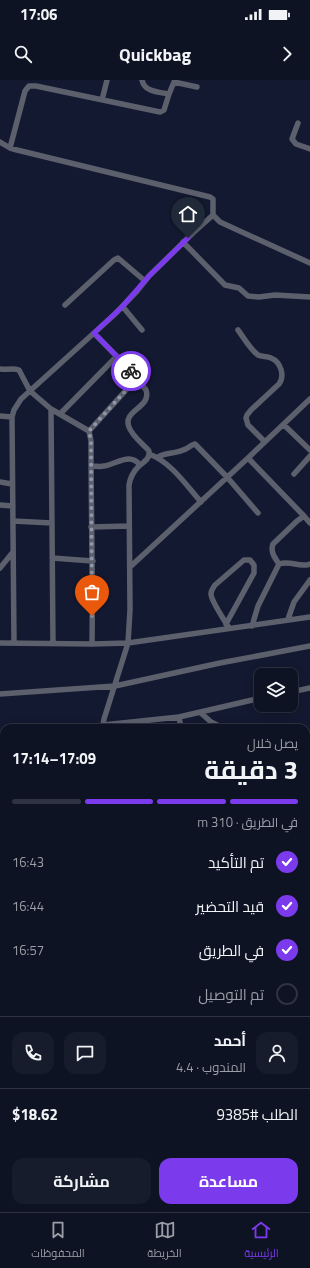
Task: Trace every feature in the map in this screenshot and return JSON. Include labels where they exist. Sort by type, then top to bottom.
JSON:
[{"type":"street","points":[[102,100],[107,80]]},
{"type":"street","points":[[142,80],[146,89],[169,94]]},
{"type":"street","points":[[10,148],[25,91],[29,86],[36,86],[161,112],[164,110],[174,82],[197,87]]},
{"type":"street","points":[[298,123],[292,139],[296,144],[310,149]]},
{"type":"street","points":[[0,142],[10,148],[59,161],[210,197],[213,199],[213,215],[220,222],[310,263]]},
{"type":"street","points":[[14,642],[12,418],[17,404],[122,307],[183,242],[213,215]]},
{"type":"street","points":[[183,242],[225,285],[239,288],[248,296],[259,297],[275,294],[310,297]]},
{"type":"street","points":[[65,305],[118,258],[145,281]]},
{"type":"street","points":[[122,307],[142,330]]},
{"type":"street","points":[[238,330],[257,354],[264,357],[270,357],[274,360],[282,373],[282,380],[279,384],[251,410],[246,418],[248,425],[265,442]]},
{"type":"street","points":[[94,333],[137,378],[146,390],[148,397],[146,401],[129,418],[129,427],[149,451],[149,454],[131,478],[129,485],[130,610],[128,643],[103,724]]},
{"type":"street","points":[[60,414],[117,356]]},
{"type":"street","points":[[0,369],[19,370],[30,391],[51,408],[89,431],[91,441],[91,527],[93,561],[92,644]]},
{"type":"street","points":[[89,431],[137,378]]},
{"type":"street","points":[[130,567],[284,425],[310,399]]},
{"type":"street","points":[[51,408],[52,643]]},
{"type":"street","points":[[0,416],[12,418]]},
{"type":"street","points":[[284,425],[310,450]]},
{"type":"street","points":[[158,457],[167,453],[180,452],[195,444],[227,477],[258,513]]},
{"type":"street","points":[[149,454],[158,457],[169,466],[201,502]]},
{"type":"street","points":[[294,474],[310,456]]},
{"type":"street","points":[[248,458],[310,523]]},
{"type":"street","points":[[91,466],[105,466],[128,459],[135,460],[140,465]]},
{"type":"street","points":[[0,482],[12,484]]},
{"type":"street","points":[[0,505],[13,506]]},
{"type":"street","points":[[279,564],[272,553],[273,544],[304,516]]},
{"type":"street","points":[[13,521],[52,523]]},
{"type":"street","points":[[91,527],[129,526]]},
{"type":"street","points":[[0,568],[13,552]]},
{"type":"street","points":[[52,558],[93,561]]},
{"type":"street","points":[[244,560],[250,560],[254,565],[254,573],[228,626],[213,601],[211,593],[212,590],[215,585],[244,560]]},
{"type":"street","points":[[279,564],[288,563],[302,566],[310,564]]},
{"type":"street","points":[[252,626],[258,606],[279,564]]},
{"type":"street","points":[[288,619],[294,602],[310,580]]},
{"type":"street","points":[[0,643],[128,643],[228,626],[252,626],[288,619],[310,617]]},
{"type":"street","points":[[0,694],[115,686],[220,663],[310,646]]},
{"type":"street","points":[[298,691],[310,688]]},
{"type":"street","points":[[112,724],[179,717],[254,700]]},
{"type":"street","points":[[201,713],[215,724]]},
{"type":"street","points":[[179,717],[180,724]]},
{"type":"way so far","points":[[92,616],[93,561],[91,527],[91,441],[89,431],[137,378],[131,371]]},
{"type":"route","points":[[131,371],[94,333],[122,307],[149,276],[188,238]]}]
